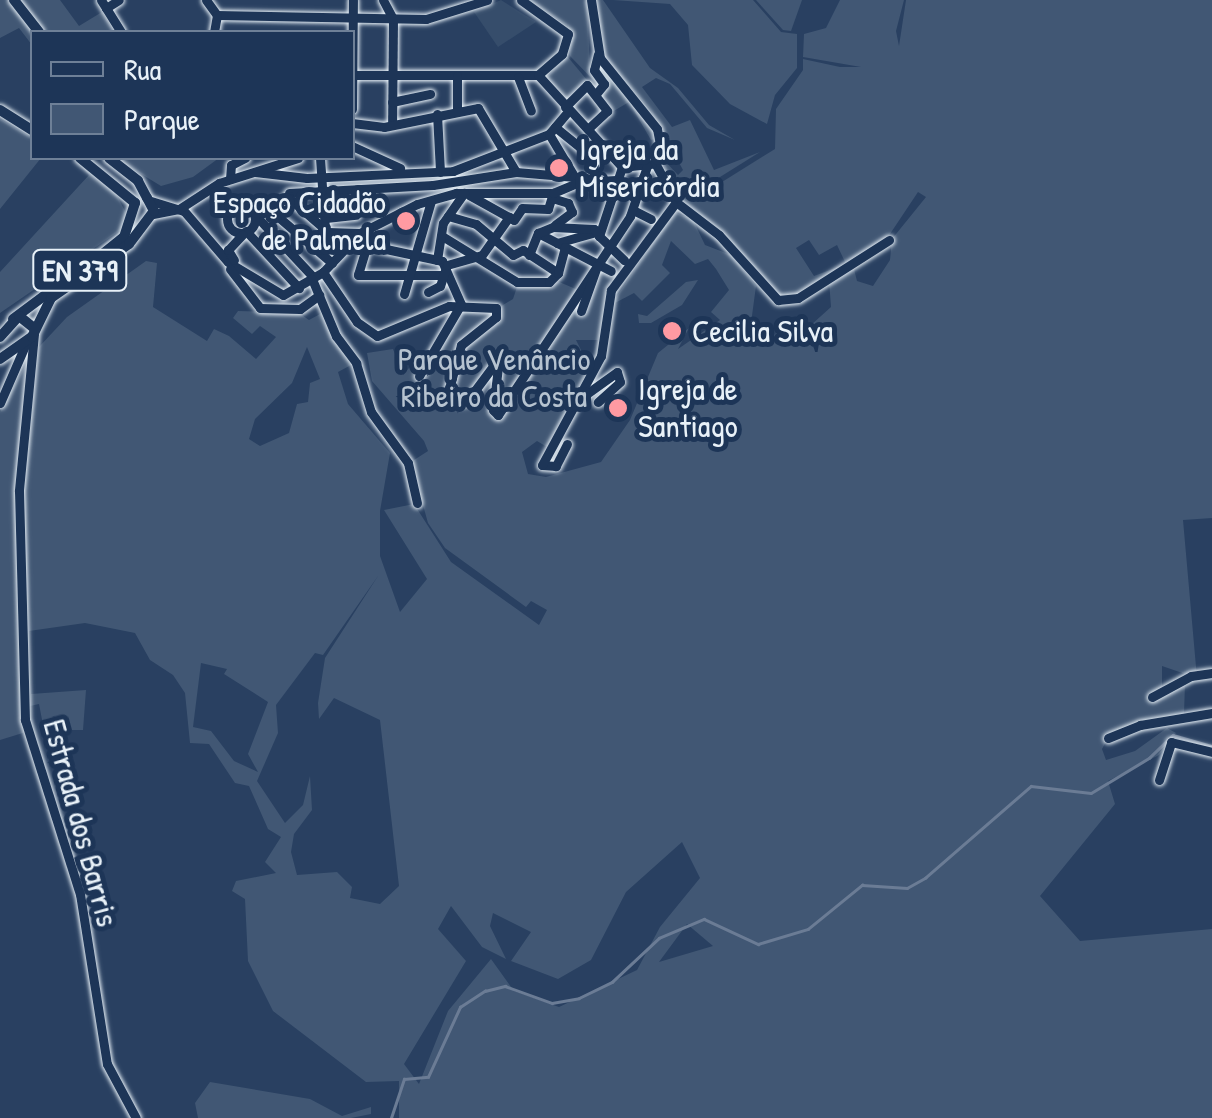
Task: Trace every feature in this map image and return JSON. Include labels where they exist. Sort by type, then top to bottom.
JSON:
[{"type":"main road","points":[[14,0],[37,30]]},
{"type":"main road","points":[[0,110],[30,129]]},
{"type":"main road","points":[[83,160],[145,207]]},
{"type":"main road","points":[[111,160],[138,182],[145,207]]},
{"type":"main road","name":"EN 379","points":[[0,337],[11,321],[118,244],[145,207]]},
{"type":"main road","name":"EN 379","points":[[0,359],[31,336],[52,298],[124,250],[145,207]]},
{"type":"main road","name":"EN 379","points":[[11,321],[27,318],[31,336]]},
{"type":"main road","name":"EN 379","points":[[11,321],[12,338],[31,336]]},
{"type":"street","points":[[118,0],[104,4],[121,30]]},
{"type":"street","points":[[206,0],[216,16],[214,30]]},
{"type":"street","points":[[353,0],[353,30]]},
{"type":"street","points":[[382,0],[393,18],[392,124]]},
{"type":"street","points":[[216,16],[451,16],[487,0]]},
{"type":"street","points":[[355,75],[538,75],[568,47],[568,34],[521,0]]},
{"type":"street","points":[[591,0],[598,54],[594,70],[604,84],[596,94]]},
{"type":"street","points":[[303,30],[305,17]]},
{"type":"street","points":[[299,288],[224,216],[245,205],[320,277],[357,322],[377,336],[461,304],[491,306],[498,314],[462,345],[449,390],[458,402],[467,401],[499,358],[493,410],[498,415],[632,213],[661,146],[650,115],[598,54]]},
{"type":"street","points":[[538,75],[622,167],[651,164]]},
{"type":"street","points":[[457,76],[457,110]]},
{"type":"street","points":[[518,77],[531,111]]},
{"type":"street","points":[[258,283],[228,252],[258,216],[289,196],[440,172],[509,152],[552,130],[588,85],[607,111],[588,129]]},
{"type":"street","points":[[392,102],[430,94]]},
{"type":"street","points":[[355,120],[392,124],[457,110],[481,110],[509,152],[516,172]]},
{"type":"street","points":[[437,114],[440,172]]},
{"type":"street","points":[[552,130],[586,152],[604,150]]},
{"type":"street","points":[[552,130],[574,176]]},
{"type":"street","points":[[355,148],[410,178],[417,204]]},
{"type":"street","points":[[230,179],[230,165],[241,160]]},
{"type":"street","points":[[145,207],[179,210],[230,179],[291,160]]},
{"type":"street","points":[[320,160],[325,230]]},
{"type":"street","points":[[651,164],[676,202],[719,235],[769,294],[790,302],[889,240]]},
{"type":"street","points":[[600,236],[622,167]]},
{"type":"street","points":[[255,172],[285,178],[410,178],[516,172],[604,182]]},
{"type":"street","points":[[285,178],[289,196],[325,230],[360,233]]},
{"type":"street","points":[[220,254],[276,294],[320,277],[360,233],[417,204],[466,193],[554,194],[616,180]]},
{"type":"street","points":[[437,260],[448,216],[466,193]]},
{"type":"street","points":[[466,193],[512,218]]},
{"type":"street","points":[[360,233],[367,246],[358,276],[445,270],[477,258],[522,208],[548,209],[554,194]]},
{"type":"street","points":[[529,255],[538,233],[572,215],[568,203],[554,194]]},
{"type":"street","points":[[404,294],[430,201]]},
{"type":"street","points":[[567,444],[556,466],[542,465],[604,347],[611,290],[676,202]]},
{"type":"street","points":[[607,208],[652,219]]},
{"type":"street","points":[[269,209],[323,249],[332,263]]},
{"type":"street","points":[[179,210],[220,254],[260,308],[300,309],[321,299]]},
{"type":"street","points":[[326,218],[356,215]]},
{"type":"street","points":[[448,216],[497,238],[513,254],[529,255],[558,273]]},
{"type":"street","points":[[553,227],[594,229],[624,260]]},
{"type":"street","points":[[561,245],[586,232],[600,236]]},
{"type":"street","points":[[538,233],[610,271]]},
{"type":"street","points":[[442,236],[523,284],[549,282],[558,273],[561,245]]},
{"type":"street","points":[[367,246],[437,260],[458,288],[461,304],[419,376]]},
{"type":"street","points":[[582,311],[597,263]]},
{"type":"street","points":[[428,292],[440,286],[445,270]]},
{"type":"street","points":[[320,277],[321,299],[356,363],[373,417],[405,456],[417,502]]},
{"type":"street","points":[[320,277],[321,299]]},
{"type":"street","points":[[0,403],[31,336]]},
{"type":"street","name":"Estrada dos Barris","points":[[31,336],[19,491],[25,720],[80,894],[106,1064],[136,1118]]},
{"type":"street","points":[[570,408],[608,372],[617,372],[620,382],[598,402]]},
{"type":"street","points":[[1152,698],[1191,676],[1212,673]]},
{"type":"street","points":[[1108,738],[1140,725],[1212,712]]},
{"type":"street","points":[[1159,780],[1171,742],[1212,752]]},
{"type":"shaded area","points":[[501,0],[536,22],[498,47],[474,12]]},
{"type":"green space","points":[[0,0],[10,0],[32,30],[30,42],[19,28],[0,38]]},
{"type":"green space","points":[[19,0],[60,0],[79,26],[102,12],[113,30],[42,30]]},
{"type":"green space","points":[[530,0],[587,0],[590,69],[599,86],[570,56],[568,26]]},
{"type":"green space","name":"Parque Venâncio Ribeiro da Costa","points":[[595,0],[603,0],[650,68],[678,88],[709,125],[735,140],[707,128],[670,84],[656,78],[642,87],[672,127],[690,120],[714,170],[760,152],[712,182],[714,187],[775,149],[776,109],[803,70],[803,59],[861,67],[803,57],[804,34],[826,28],[840,0],[904,0],[896,31],[899,46],[906,0],[1212,0],[1212,518],[1183,520],[1197,678],[1162,666],[1162,695],[1185,684],[1184,714],[1110,734],[1102,749],[1106,760],[1135,751],[1167,728],[1176,733],[1159,755],[1108,781],[1115,804],[1040,896],[1080,941],[1212,929],[1212,1118],[399,1118],[399,1081],[366,1082],[273,1011],[248,961],[245,899],[232,891],[236,881],[276,873],[265,862],[281,837],[268,829],[249,786],[235,783],[209,744],[190,743],[185,693],[173,675],[150,660],[135,633],[85,623],[29,631],[24,518],[26,732],[0,740],[0,412],[30,357],[26,473],[39,347],[67,317],[146,261],[157,263],[153,307],[207,341],[214,329],[229,336],[256,359],[276,337],[260,326],[252,334],[233,318],[238,311],[299,313],[309,320],[322,313],[353,364],[338,372],[348,404],[390,453],[380,511],[380,556],[400,612],[427,579],[384,510],[414,504],[451,562],[539,625],[547,610],[531,601],[526,607],[445,548],[428,523],[411,462],[428,451],[424,441],[372,381],[367,353],[393,349],[403,375],[415,361],[419,373],[461,312],[498,308],[513,299],[518,284],[557,281],[578,290],[597,265],[612,276],[598,340],[576,340],[589,366],[574,397],[559,389],[558,404],[567,409],[547,447],[537,441],[522,452],[528,474],[546,477],[601,462],[630,420],[658,353],[689,328],[678,349],[720,320],[711,312],[729,290],[716,269],[708,259],[695,264],[671,241],[662,265],[670,273],[642,301],[634,293],[611,305],[674,212],[693,220],[705,245],[731,255],[756,286],[749,338],[773,336],[788,322],[811,325],[831,307],[829,280],[854,269],[857,281],[873,286],[890,260],[892,239],[926,197],[918,192],[886,240],[799,295],[781,297],[723,232],[673,193],[662,158],[678,175],[683,170],[650,109],[603,56]],"holes":[[[809,240],[819,255],[837,245],[846,264],[814,276],[796,248]],[[307,347],[320,379],[310,383],[308,402],[297,404],[289,433],[260,446],[249,439],[255,419],[292,383]],[[378,576],[325,658],[318,703],[319,719],[334,698],[380,720],[399,886],[380,904],[350,898],[352,887],[337,872],[297,875],[291,852],[294,834],[312,810],[310,776],[303,805],[285,823],[257,781],[278,733],[276,705],[315,653],[323,655]],[[201,663],[227,669],[224,674],[268,702],[248,754],[258,772],[234,761],[211,731],[193,727]],[[682,842],[700,878],[660,927],[637,970],[559,1007],[514,991],[491,959],[448,1011],[419,1084],[404,1064],[466,961],[438,929],[451,906],[482,947],[506,959],[490,926],[493,913],[531,932],[511,961],[558,979],[591,960],[626,892]],[[687,924],[713,946],[659,962]]]},
{"type":"green space","points":[[613,0],[753,0],[781,32],[797,34],[797,68],[775,95],[767,124],[730,104],[692,65],[688,25],[670,4]]},
{"type":"green space","points":[[756,0],[802,0],[791,31],[783,30]]},
{"type":"green space","points":[[567,56],[587,80],[565,102],[546,78]]},
{"type":"green space","points":[[597,63],[645,109],[657,138],[651,140],[629,102],[612,112],[601,97],[609,82]]},
{"type":"green space","points":[[0,119],[30,137],[30,160],[39,160],[0,209]]},
{"type":"green space","points":[[118,160],[216,160],[193,177],[161,186]]},
{"type":"green space","points":[[78,163],[115,192],[126,213],[122,229],[0,313],[0,272],[89,175]]},
{"type":"green space","points":[[698,280],[682,305],[651,323],[639,323],[638,314],[647,316],[686,282]]},
{"type":"green space","points":[[86,690],[83,730],[44,730],[39,704],[30,706],[31,694]]},
{"type":"green space","points":[[210,1082],[310,1099],[342,1116],[371,1107],[371,1114],[351,1118],[198,1118],[195,1103]]},
{"type":"waterway","points":[[391,1118],[404,1079],[428,1077],[460,1007],[485,991],[505,986],[552,1003],[579,998],[612,982],[659,938],[704,919],[758,944],[808,929],[862,885],[907,888],[925,878],[1031,786],[1091,793],[1149,758],[1173,735],[1212,746]]},
{"type":"place","name":"Igreja da Misericórdia","points":[[559,168]]},
{"type":"place","name":"Espaço Cidadão de Palmela","points":[[406,221]]},
{"type":"place","name":"Cecilia Silva","points":[[672,331]]},
{"type":"place","name":"Igreja de Santiago","points":[[618,408]]}]
